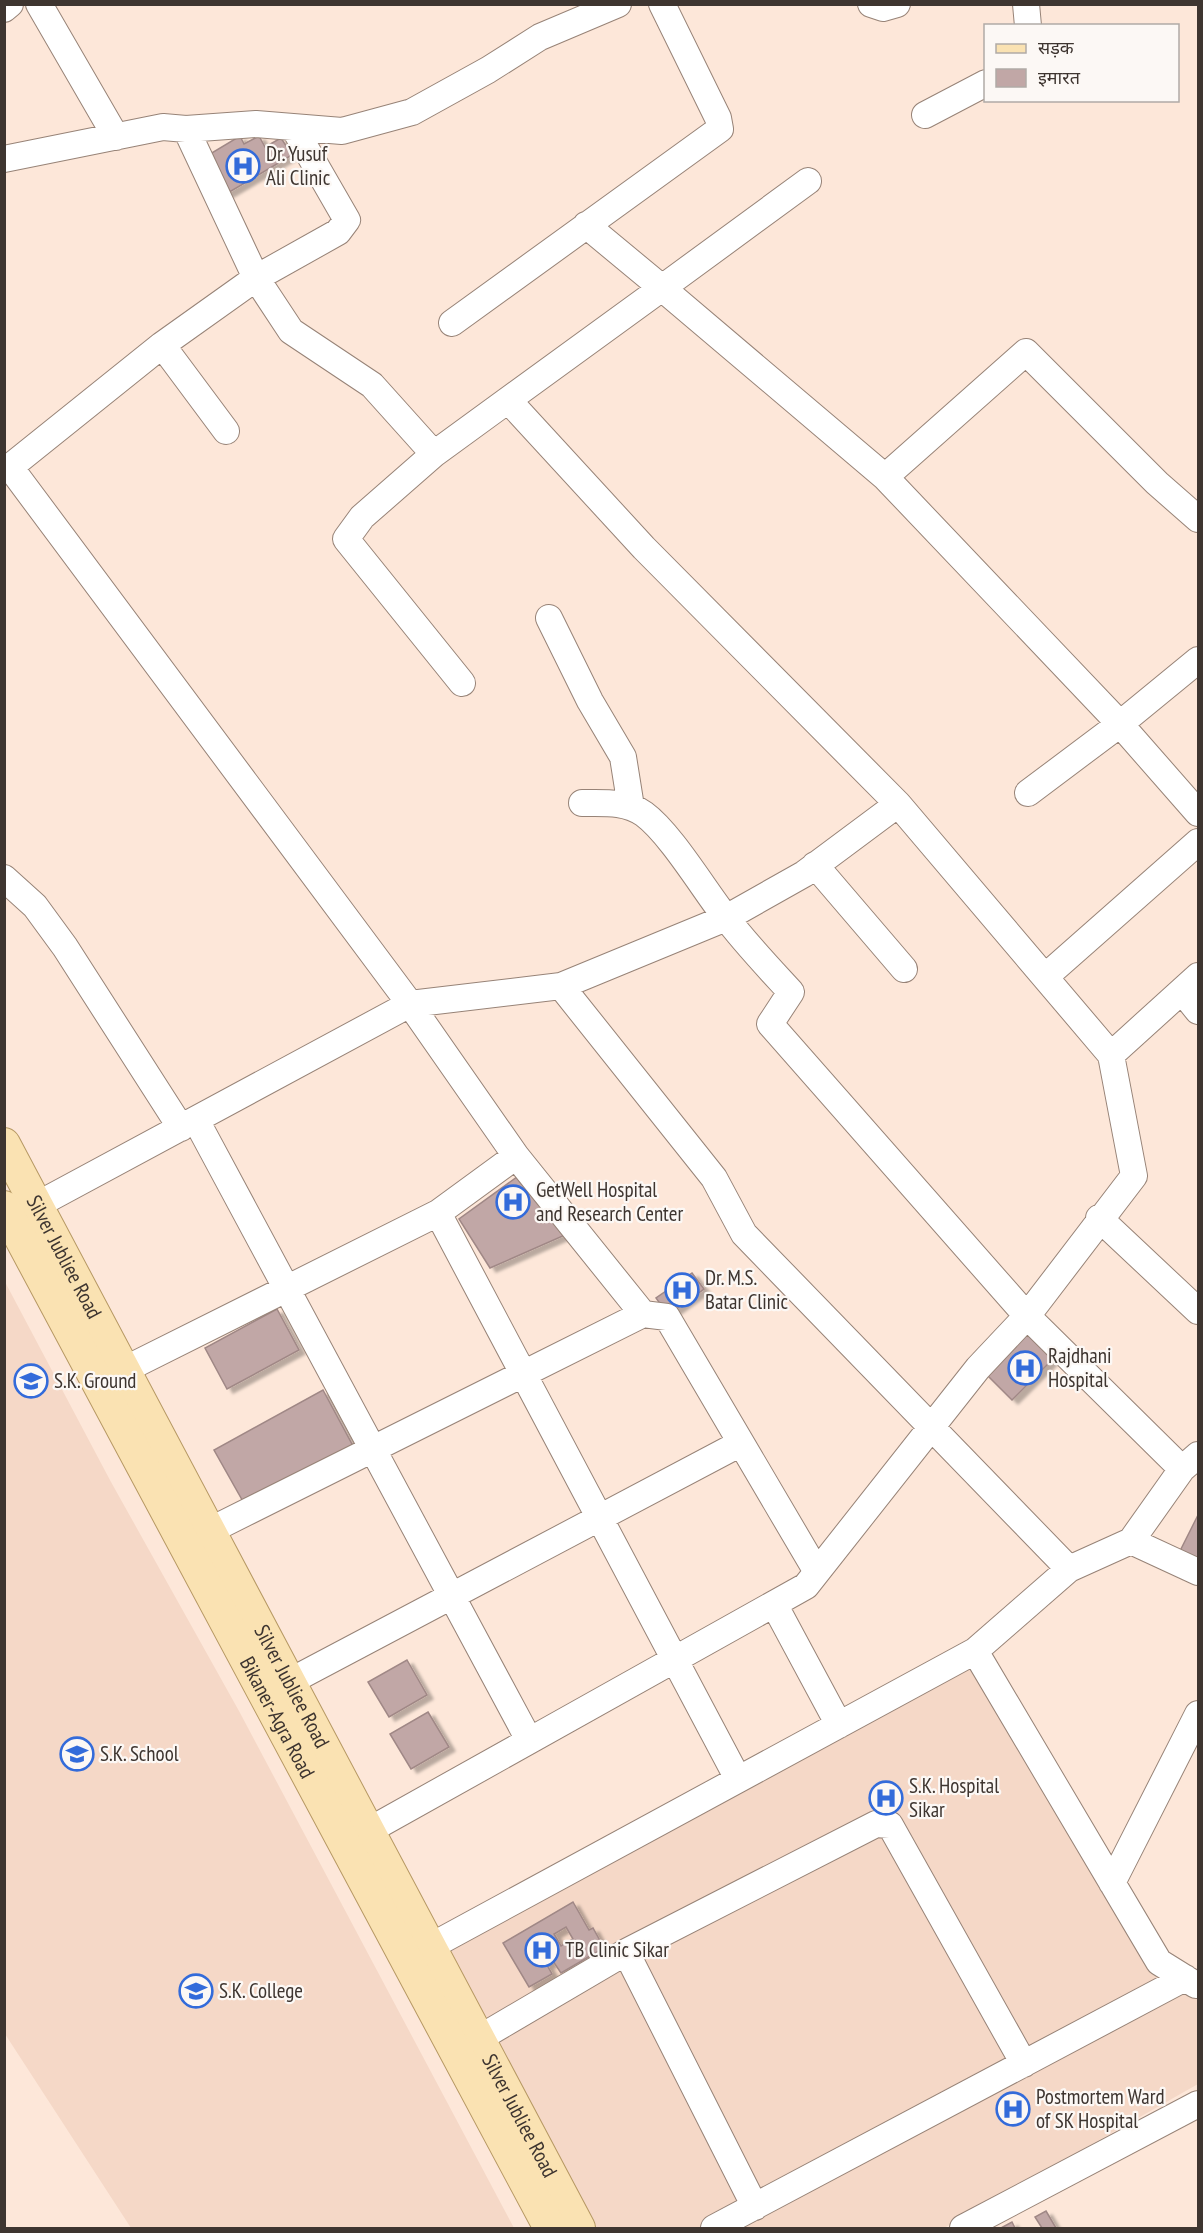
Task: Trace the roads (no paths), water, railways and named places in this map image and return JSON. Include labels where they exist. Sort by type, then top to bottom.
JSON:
[{"type":"main road","name":"Silver Jubliee Road","points":[[4,1144],[368,1831],[417,1953],[478,2039],[579,2229]]},
{"type":"main road","name":"Bikaner-Agra Road","points":[[4,1207],[417,1953],[550,2229]]},
{"type":"street","points":[[4,9],[10,4]]},
{"type":"street","points":[[39,4],[116,137]]},
{"type":"street","points":[[4,159],[163,127],[186,129],[256,124],[342,131],[412,112],[488,70],[540,37],[618,4]]},
{"type":"street","points":[[452,323],[720,129],[718,118],[662,4]]},
{"type":"street","points":[[870,4],[884,8],[897,4]]},
{"type":"street","points":[[1026,4],[1029,24]]},
{"type":"street","points":[[925,116],[984,84]]},
{"type":"street","points":[[294,128],[347,220],[338,232],[256,278],[162,345],[7,470],[410,1004],[516,1156],[643,1314]]},
{"type":"street","points":[[186,129],[256,278],[291,331],[372,385],[434,454]]},
{"type":"street","points":[[462,683],[346,539],[362,517],[434,454],[808,181]]},
{"type":"street","points":[[586,225],[885,477],[1120,724],[1198,813]]},
{"type":"street","points":[[162,345],[226,431]]},
{"type":"street","points":[[885,477],[1026,352],[1157,483],[1198,519]]},
{"type":"street","points":[[368,1831],[806,1586],[978,1368],[1027,1316],[1134,1176],[1111,1055],[898,804],[644,548],[508,400]]},
{"type":"street","points":[[549,618],[590,701],[623,757],[632,807]]},
{"type":"street","points":[[1028,793],[1120,724],[1198,660]]},
{"type":"street","points":[[417,1953],[975,1651],[1069,1569],[1131,1540],[1190,1462],[1027,1316],[770,1024],[790,992],[726,918],[661,831],[645,815],[632,807],[616,803],[582,803]]},
{"type":"street","points":[[37,1205],[410,1004],[561,986],[726,918],[815,865],[898,804]]},
{"type":"street","points":[[1045,977],[1198,842]]},
{"type":"street","points":[[815,865],[904,969]]},
{"type":"street","points":[[4,878],[36,906],[189,1124],[287,1289],[529,1740]]},
{"type":"street","points":[[1111,1055],[1190,983],[1198,1011]]},
{"type":"street","points":[[561,986],[714,1178],[744,1234],[1069,1569]]},
{"type":"street","points":[[124,1370],[438,1213],[516,1156]]},
{"type":"street","points":[[438,1213],[738,1779]]},
{"type":"street","points":[[1100,1218],[1198,1311]]},
{"type":"street","points":[[209,1531],[643,1314],[667,1317],[817,1572]]},
{"type":"street","points":[[289,1682],[451,1594],[741,1443]]},
{"type":"street","points":[[1131,1540],[1198,1572]]},
{"type":"street","points":[[774,1604],[839,1725]]},
{"type":"street","points":[[975,1651],[1159,1962],[1192,1983]]},
{"type":"street","points":[[1112,1883],[1193,1741],[1198,1714]]},
{"type":"street","points":[[478,2039],[626,1952],[876,1824],[890,1825],[1024,2064]]},
{"type":"street","points":[[626,1952],[755,2207]]},
{"type":"street","points":[[714,2229],[1024,2064],[1192,1983]]},
{"type":"street","points":[[963,2229],[1198,2104]]},
{"type":"place","name":"Dr. Yusuf Ali Clinic","points":[[243,166]]},
{"type":"place","name":"GetWell Hospital and Research Center","points":[[513,1202]]},
{"type":"place","name":"Dr. M.S. Batar Clinic","points":[[682,1290]]},
{"type":"place","name":"Rajdhani Hospital","points":[[1025,1368]]},
{"type":"place","name":"S.K. Ground","points":[[31,1381]]},
{"type":"place","name":"S.K. School","points":[[77,1754]]},
{"type":"place","name":"S.K. Hospital Sikar","points":[[886,1798]]},
{"type":"place","name":"TB Clinic Sikar","points":[[542,1950]]},
{"type":"place","name":"S.K. College","points":[[196,1991]]},
{"type":"place","name":"Postmortem Ward of SK Hospital","points":[[1013,2109]]}]
